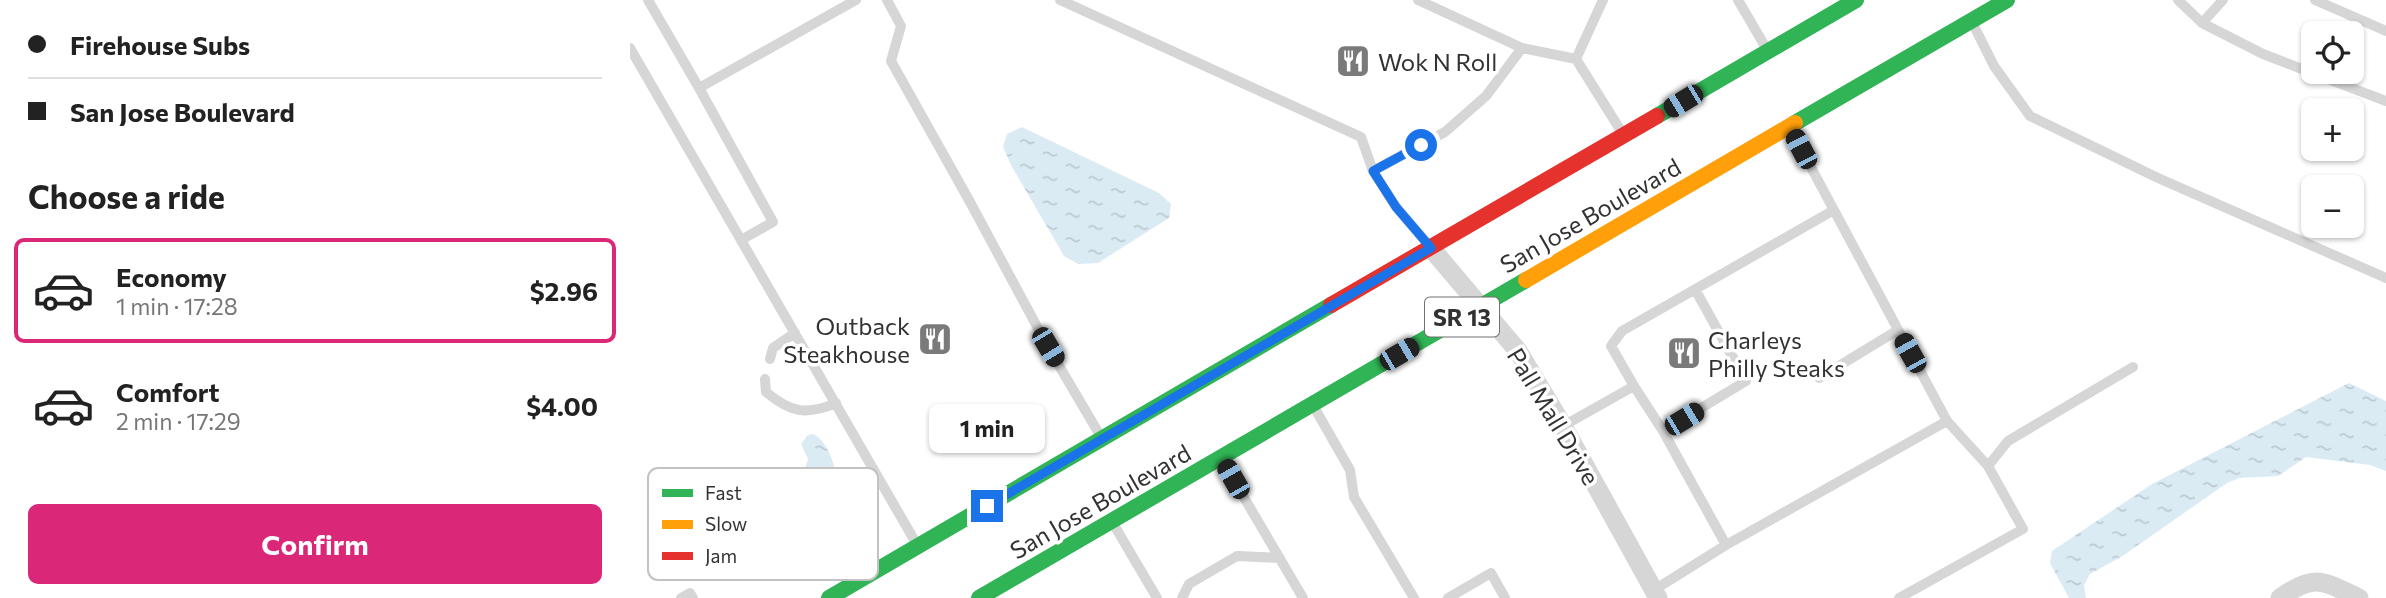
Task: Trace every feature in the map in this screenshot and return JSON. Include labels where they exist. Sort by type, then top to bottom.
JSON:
[{"type":"main road","points":[[878,569],[1856,0]]},
{"type":"main road","name":"San Jose Boulevard","points":[[987,596],[2007,0]]},
{"type":"main road","points":[[829,598],[860,580]]},
{"type":"street","name":"Pall Mall Drive","points":[[1431,248],[1518,351],[1656,594]]},
{"type":"street","points":[[2280,598],[2306,583],[2323,581],[2359,598]]},
{"type":"lane","points":[[648,0],[773,222],[741,240]]},
{"type":"lane","points":[[699,88],[856,0]]},
{"type":"lane","points":[[887,0],[901,26],[891,61],[1102,440]]},
{"type":"lane","points":[[1060,0],[1361,137],[1373,171],[1396,207],[1431,248]]},
{"type":"lane","points":[[1418,0],[1522,48],[1576,59],[1624,136]]},
{"type":"lane","points":[[1576,59],[1603,0]]},
{"type":"lane","points":[[1738,0],[1768,51]]},
{"type":"lane","points":[[2178,0],[2202,23],[2263,54],[2386,101]]},
{"type":"lane","points":[[2202,23],[2223,0]]},
{"type":"lane","points":[[2315,0],[2386,32]]},
{"type":"lane","points":[[1971,21],[1994,66],[2030,116],[2158,178],[2386,278]]},
{"type":"lane","points":[[630,48],[873,468]]},
{"type":"lane","points":[[1373,171],[1445,132],[1486,96],[1522,48]]},
{"type":"lane","points":[[1789,126],[1947,421],[1988,466],[2023,529],[1899,598]]},
{"type":"lane","points":[[1726,545],[1663,431],[1611,346],[1622,331],[1834,210]]},
{"type":"lane","points":[[1663,431],[1746,381],[1696,291]]},
{"type":"lane","points":[[1819,378],[1898,330]]},
{"type":"lane","points":[[770,359],[773,348],[795,333]]},
{"type":"lane","points":[[1988,466],[2008,441],[2133,367]]},
{"type":"lane","points":[[765,379],[766,391],[784,406],[804,411],[819,411],[835,403]]},
{"type":"lane","points":[[1563,426],[1634,386]]},
{"type":"lane","points":[[1312,404],[1350,470],[1354,497],[1414,598]]},
{"type":"lane","points":[[1656,594],[1726,545],[1947,421]]},
{"type":"lane","points":[[1221,457],[1304,598]]},
{"type":"lane","points":[[878,477],[918,546]]},
{"type":"lane","points":[[1112,522],[1157,598]]},
{"type":"lane","points":[[1182,598],[1189,584],[1237,556],[1280,558]]},
{"type":"lane","points":[[1448,598],[1490,573],[1505,598]]},
{"type":"lane","points":[[681,598],[690,593],[693,598]]},
{"type":"water","points":[[1022,127],[1159,193],[1171,204],[1169,218],[1098,263],[1078,264],[1064,256],[1003,147],[1007,134]]},
{"type":"water","points":[[2349,383],[2386,401],[2386,471],[2370,465],[2306,457],[2278,476],[2239,478],[2227,483],[2121,557],[2090,574],[2084,585],[2086,598],[2069,598],[2050,563],[2052,551],[2152,484]]},
{"type":"water","points":[[813,434],[823,442],[834,468],[805,468],[808,459],[801,444],[808,435]]},
{"type":"traffic: fast","points":[[1657,116],[1856,0]]},
{"type":"traffic: fast","points":[[1795,123],[2007,0]]},
{"type":"traffic: fast","points":[[979,598],[1526,280]]},
{"type":"traffic: fast","points":[[878,569],[1331,305]]},
{"type":"traffic: fast","points":[[829,598],[860,580]]},
{"type":"traffic: slow","points":[[1526,280],[1795,123]]},
{"type":"traffic: jam","points":[[1331,305],[1657,116]]},
{"type":"place","name":"Wok N Roll","points":[[1353,61]]},
{"type":"place","name":"Outback Steakhouse","points":[[935,339]]},
{"type":"place","name":"Charleys Philly Steaks","points":[[1684,353]]},
{"type":"route","points":[[987,506],[1431,248],[1396,207],[1373,171],[1421,145]]}]
